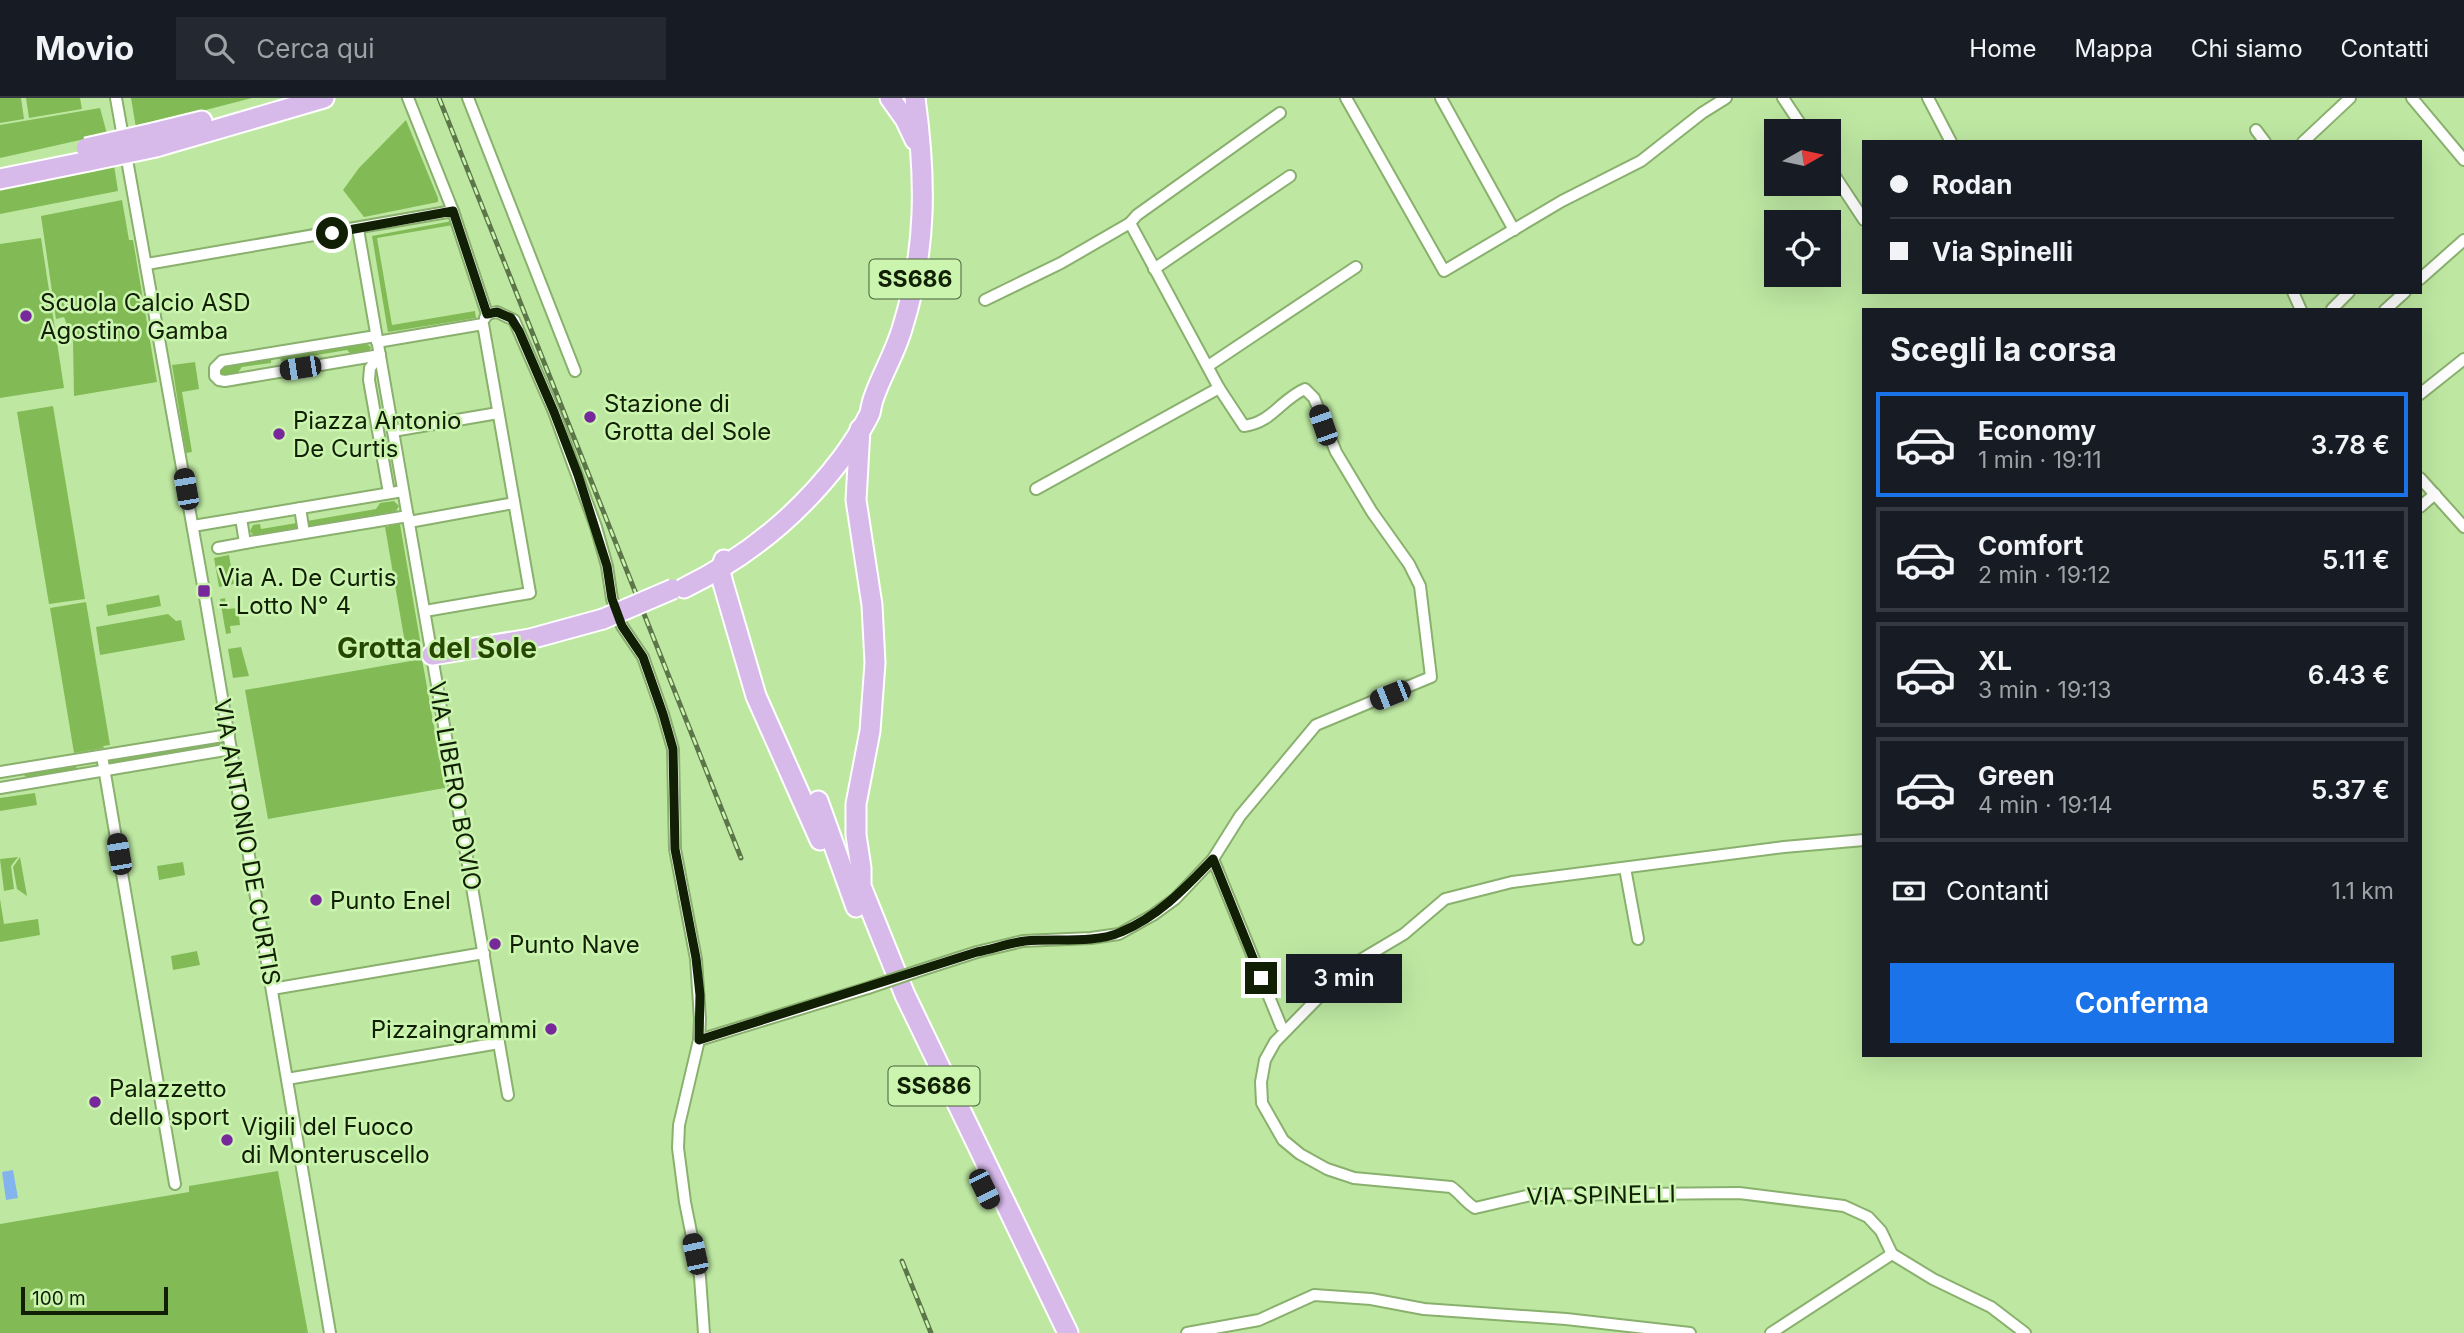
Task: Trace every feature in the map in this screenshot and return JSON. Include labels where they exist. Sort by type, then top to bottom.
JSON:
[{"type":"highway","points":[[154,140],[280,98]]},
{"type":"highway","points":[[0,179],[324,98]]},
{"type":"highway","points":[[890,98],[905,118],[923,153]]},
{"type":"highway","name":"SS686","points":[[679,589],[681,581],[724,562],[789,511],[860,429],[870,413],[873,398],[902,331],[914,286],[922,236],[923,153],[915,98]]},
{"type":"highway","points":[[0,166],[88,155]]},
{"type":"highway","name":"SS686","points":[[816,481],[832,453],[873,398]]},
{"type":"highway","name":"SS686","points":[[855,888],[861,868],[856,835],[856,804],[870,731],[875,663],[872,605],[856,500],[860,429]]},
{"type":"highway","points":[[816,481],[839,481],[849,487],[856,500]]},
{"type":"highway","name":"SS686","points":[[724,562],[727,597],[762,711],[836,875],[855,888]]},
{"type":"highway","name":"SS686","points":[[432,655],[530,639],[603,619],[679,589],[709,586],[727,597]]},
{"type":"highway","name":"SS686","points":[[818,801],[855,888],[908,1031],[1033,1275],[1068,1333]]},
{"type":"highway","name":"SS686","points":[[1033,1275],[1055,1333]]},
{"type":"street","name":"VIA ANTONIO DE CURTIS","points":[[116,98],[193,526],[330,1333]]},
{"type":"street","points":[[408,98],[453,211],[485,319],[498,413],[530,593],[425,611]]},
{"type":"street","points":[[468,98],[575,371]]},
{"type":"street","points":[[1346,98],[1444,271],[1562,201],[1642,160],[1726,98]]},
{"type":"street","points":[[1441,98],[1514,230]]},
{"type":"street","points":[[1783,98],[1797,119]]},
{"type":"street","points":[[1928,98],[1950,140]]},
{"type":"street","points":[[2305,140],[2350,98]]},
{"type":"street","points":[[2412,98],[2464,160]]},
{"type":"street","points":[[985,300],[1061,263],[1130,223],[1137,215],[1280,113]]},
{"type":"street","points":[[2256,130],[2264,140]]},
{"type":"street","points":[[1154,269],[1290,176]]},
{"type":"street","points":[[1841,185],[1862,217]]},
{"type":"street","points":[[147,264],[453,211]]},
{"type":"street","points":[[699,1040],[977,952],[1023,941],[1091,938],[1119,933],[1153,915],[1175,899],[1213,859],[1240,816],[1315,725],[1431,677],[1420,586],[1409,564],[1372,512],[1336,452],[1314,398],[1305,389],[1296,393],[1276,413],[1255,424],[1244,426],[1219,388],[1130,223]]},
{"type":"street","name":"VIA LIBERO BOVIO","points":[[358,229],[508,1095]]},
{"type":"street","points":[[2422,277],[2464,240]]},
{"type":"street","points":[[1208,366],[1356,267]]},
{"type":"street","points":[[2333,308],[2347,294]]},
{"type":"street","points":[[2387,308],[2401,294]]},
{"type":"street","points":[[380,355],[225,381],[219,380],[214,373],[222,361],[377,339],[485,319],[497,312],[511,318],[519,331],[583,488],[622,626],[643,657],[673,749],[675,849],[696,958],[700,995],[699,1040],[679,1125],[678,1148],[685,1202],[700,1277],[704,1333]]},
{"type":"street","points":[[273,353],[276,372]]},
{"type":"street","points":[[380,355],[368,374],[388,493]]},
{"type":"street","points":[[2422,392],[2464,359]]},
{"type":"street","points":[[1036,489],[1219,388]]},
{"type":"street","points":[[393,431],[498,413]]},
{"type":"street","points":[[2422,480],[2460,513],[2464,527]]},
{"type":"street","points":[[193,526],[403,491]]},
{"type":"street","points":[[2422,504],[2435,494]]},
{"type":"street","points":[[218,548],[514,503]]},
{"type":"street","points":[[300,508],[304,533]]},
{"type":"street","points":[[241,518],[245,543]]},
{"type":"street","points":[[0,772],[229,735]]},
{"type":"street","points":[[0,788],[231,749]]},
{"type":"street","points":[[102,756],[175,1184]]},
{"type":"street","points":[[20,768],[22,784]]},
{"type":"street","points":[[1213,859],[1282,1029],[1362,959],[1404,934],[1445,899],[1512,882],[1784,847],[1862,840]]},
{"type":"street","points":[[1625,868],[1638,939]]},
{"type":"street","points":[[272,989],[484,953]]},
{"type":"street","name":"VIA SPINELLI","points":[[1282,1029],[1265,1060],[1261,1082],[1262,1103],[1283,1140],[1300,1154],[1341,1175],[1451,1187],[1475,1208],[1531,1195],[1735,1193],[1844,1206],[1868,1217],[1881,1231],[1892,1254]]},
{"type":"street","points":[[287,1079],[499,1043]]},
{"type":"street","points":[[1771,1333],[1892,1254],[1933,1279],[1991,1307],[2025,1333]]},
{"type":"street","points":[[1187,1333],[1259,1320],[1314,1295],[1690,1333]]},
{"type":"green space","points":[[0,98],[21,98],[24,119],[0,123]]},
{"type":"green space","points":[[26,98],[80,98],[82,109],[29,118]]},
{"type":"green space","points":[[131,98],[252,98],[136,128]]},
{"type":"green space","points":[[100,108],[107,134],[0,158],[0,125]]},
{"type":"green space","points":[[406,120],[438,202],[364,217],[343,190],[359,168]]},
{"type":"green space","points":[[114,165],[118,191],[0,214],[0,187]]},
{"type":"green space","points":[[122,200],[129,240],[133,240],[157,382],[74,396],[73,341],[64,317],[56,319],[41,216]]},
{"type":"green space","points":[[452,221],[453,225],[377,238],[392,325],[475,311],[476,318],[388,332],[372,236]]},
{"type":"green space","name":"Scuola Calcio ASD Agostino Gamba","points":[[41,238],[64,388],[0,398],[0,244]]},
{"type":"green space","points":[[365,343],[371,347],[369,353],[353,356],[347,350],[281,361],[280,357]]},
{"type":"green space","points":[[271,358],[271,363],[242,367],[235,376],[225,378],[220,372],[223,366]]},
{"type":"green space","points":[[195,362],[199,389],[182,392],[192,452],[186,453],[172,365]]},
{"type":"green space","points":[[53,406],[85,599],[49,604],[17,412]]},
{"type":"green space","points":[[394,501],[399,506],[396,511],[307,527],[307,521],[376,509],[380,503]]},
{"type":"green space","points":[[297,523],[298,529],[254,536],[250,531],[253,525],[260,524],[261,529]]},
{"type":"green space","points":[[400,524],[421,646],[406,649],[385,527]]},
{"type":"green space","points":[[229,555],[234,584],[219,587],[214,558]]},
{"type":"green space","points":[[159,595],[161,606],[108,616],[106,605]]},
{"type":"green space","points":[[225,598],[227,609],[238,608],[240,625],[230,626],[231,633],[226,634],[220,599]]},
{"type":"green space","points":[[86,602],[110,745],[74,753],[50,608]]},
{"type":"green space","points":[[168,614],[176,621],[181,620],[185,640],[100,655],[96,627]]},
{"type":"green space","points":[[241,647],[249,676],[233,678],[228,649]]},
{"type":"green space","points":[[422,659],[445,788],[268,819],[245,690]]},
{"type":"green space","points":[[219,741],[220,745],[111,764],[107,761]]},
{"type":"green space","points":[[77,765],[76,769],[27,778],[24,775]]},
{"type":"green space","points":[[35,793],[37,805],[0,811],[0,798]]},
{"type":"green space","points":[[18,857],[11,866],[14,889],[4,891],[0,859]]},
{"type":"green space","points":[[20,857],[27,896],[17,889],[13,867]]},
{"type":"green space","points":[[183,862],[185,875],[159,880],[157,866]]},
{"type":"green space","points":[[0,899],[4,924],[38,919],[40,935],[0,942]]},
{"type":"green space","points":[[197,951],[200,965],[173,970],[171,956]]},
{"type":"green space","points":[[278,1171],[308,1333],[0,1333],[0,1224],[189,1192],[189,1186]]},
{"type":"water","points":[[13,1170],[18,1198],[6,1200],[2,1172]]},
{"type":"railway","points":[[439,98],[741,858]]},
{"type":"railway","points":[[902,1261],[931,1333]]},
{"type":"place","name":"Scuola Calcio ASD Agostino Gamba","points":[[26,316]]},
{"type":"place","name":"Stazione di Grotta del Sole","points":[[590,417]]},
{"type":"place","name":"Piazza Antonio De Curtis","points":[[279,434]]},
{"type":"place","name":"Via A. De Curtis - Lotto N° 4","points":[[204,591]]},
{"type":"place","name":"Punto Enel","points":[[316,900]]},
{"type":"place","name":"Punto Nave","points":[[495,944]]},
{"type":"place","name":"Pizzaingrammi","points":[[551,1029]]},
{"type":"place","name":"Palazzetto dello sport","points":[[95,1102]]},
{"type":"place","name":"Vigili del Fuoco di Monteruscello","points":[[227,1140]]},
{"type":"district","name":"Grotta del Sole","points":[[437,648]]},
{"type":"route","points":[[332,233],[453,211],[487,314],[497,312],[514,320],[578,475],[607,566],[612,599],[622,626],[643,657],[673,749],[675,849],[696,958],[700,995],[699,1040],[977,952],[1023,941],[1091,938],[1119,933],[1153,915],[1175,899],[1213,859],[1261,978]]}]
